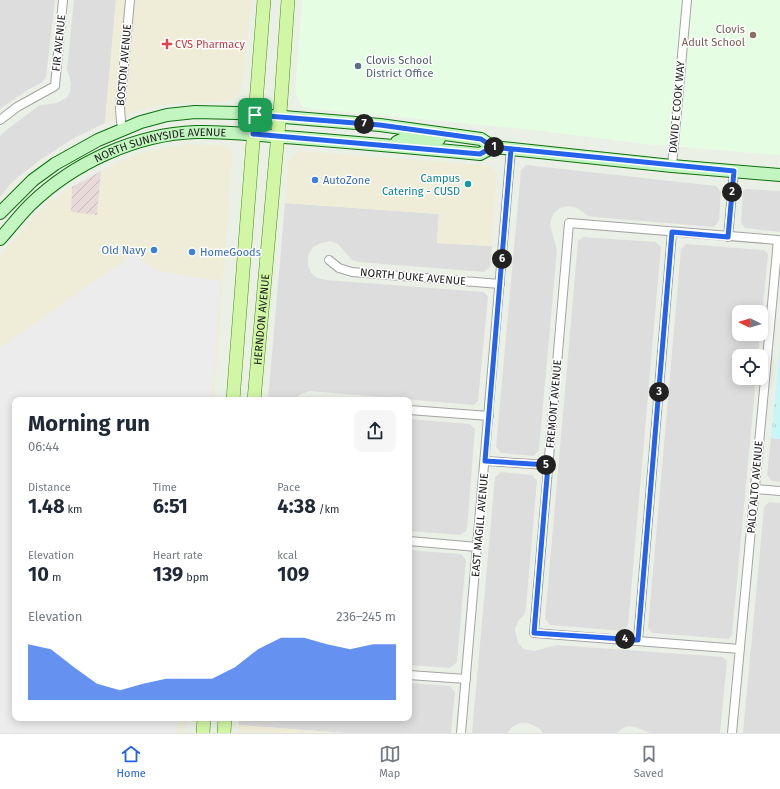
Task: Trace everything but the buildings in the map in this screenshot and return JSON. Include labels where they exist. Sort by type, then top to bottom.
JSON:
[{"type":"main road","name":"HERNDON AVENUE","points":[[233,397],[264,0]]},
{"type":"main road","name":"HERNDON AVENUE","points":[[254,397],[288,0]]},
{"type":"main road","name":"NORTH SUNNYSIDE AVENUE","points":[[0,213],[33,180],[55,164],[98,140],[152,118],[184,113],[208,112],[380,125],[481,139],[493,147],[672,166],[780,175]]},
{"type":"main road","points":[[30,205],[50,179],[78,160],[112,143],[119,138],[123,129]]},
{"type":"main road","name":"NORTH SUNNYSIDE AVENUE","points":[[0,239],[30,205],[71,173],[107,154],[136,143],[166,136],[194,132],[229,132],[480,154],[493,147]]},
{"type":"main road","points":[[396,146],[397,142],[406,138],[430,141],[452,136]]},
{"type":"main road","points":[[236,362],[241,397]]},
{"type":"main road","points":[[203,733],[204,721]]},
{"type":"main road","points":[[224,733],[225,721]]},
{"type":"street","name":"FIR AVENUE","points":[[0,120],[17,106],[55,86],[63,0]]},
{"type":"street","name":"BOSTON AVENUE","points":[[123,129],[120,108],[130,0]]},
{"type":"street","name":"DAVID E COOK WAY","points":[[672,166],[687,0]]},
{"type":"street","name":"EAST MAGILL AVENUE","points":[[461,733],[511,149]]},
{"type":"street","points":[[734,171],[728,237],[672,232],[638,640],[740,649]]},
{"type":"street","name":"FREMONT AVENUE","points":[[638,640],[534,633],[569,223],[672,232]]},
{"type":"street","name":"PALO ALTO AVENUE","points":[[728,237],[778,240],[732,733]]},
{"type":"street","name":"NORTH DUKE AVENUE","points":[[329,260],[339,268],[352,272],[500,284]]},
{"type":"street","points":[[412,410],[489,416]]},
{"type":"street","points":[[485,461],[548,465]]},
{"type":"street","points":[[755,489],[780,492]]},
{"type":"street","points":[[412,541],[477,547]]},
{"type":"street","points":[[412,674],[466,679]]},
{"type":"shaded area","points":[[0,0],[55,0],[46,77],[41,83],[29,89],[0,109]]},
{"type":"shaded area","points":[[74,0],[116,0],[105,123],[74,138],[40,160],[12,182],[0,197],[0,136],[40,105],[57,103],[67,97],[70,92],[71,82],[67,69]]},
{"type":"shaded area","points":[[116,0],[252,0],[241,92],[231,101],[169,104],[137,111],[105,123]]},
{"type":"shaded area","points":[[302,0],[780,0],[780,155],[646,144],[533,130],[303,108],[295,92]]},
{"type":"shaded area","points":[[188,144],[226,146],[233,150],[214,397],[12,397],[12,721],[186,721],[184,733],[0,733],[0,255],[48,201],[57,198],[72,187],[71,212],[97,214],[101,171],[135,155],[152,150]]},
{"type":"shaded area","points":[[299,151],[492,166],[497,174],[492,246],[437,243],[439,214],[285,203],[288,161]]},
{"type":"shaded area","points":[[526,165],[716,186],[721,192],[719,221],[714,227],[594,217],[588,216],[577,208],[569,206],[560,208],[554,213],[550,225],[557,250],[539,450],[534,456],[501,453],[496,447],[521,170]]},
{"type":"shaded area","points":[[101,171],[97,215],[71,212],[72,187]]},
{"type":"shaded area","points":[[746,189],[780,191],[780,232],[745,228],[741,222],[743,191]]},
{"type":"shaded area","points":[[285,203],[439,214],[437,243],[492,246],[490,267],[484,272],[359,262],[352,260],[338,244],[330,241],[313,247],[308,255],[308,265],[311,273],[317,278],[326,280],[484,292],[488,297],[478,401],[474,405],[412,400],[412,397],[380,397],[310,391],[297,397],[268,397]]},
{"type":"shaded area","points":[[583,237],[656,242],[661,247],[628,626],[622,631],[550,625],[545,619],[578,241]]},
{"type":"shaded area","points":[[686,244],[764,250],[768,254],[763,305],[732,305],[732,341],[759,341],[759,349],[732,349],[732,385],[755,385],[732,635],[729,639],[652,633],[648,628],[681,249]]},
{"type":"shaded area","points":[[136,252],[142,260],[157,271],[221,281],[211,397],[12,397],[12,721],[178,721],[177,733],[0,733],[0,348]]},
{"type":"shaded area","points":[[412,419],[470,424],[475,429],[467,530],[460,535],[412,531]]},
{"type":"shaded area","points":[[771,438],[780,439],[780,482],[772,481],[767,475]]},
{"type":"shaded area","points":[[501,472],[532,475],[537,481],[526,608],[524,615],[518,621],[515,629],[518,643],[524,649],[534,651],[557,645],[723,657],[727,662],[720,733],[650,733],[628,726],[617,733],[543,733],[539,728],[528,723],[520,723],[512,727],[507,733],[472,733],[495,477]]},
{"type":"shaded area","points":[[769,502],[780,503],[780,733],[743,733],[764,507]]},
{"type":"shaded area","points":[[412,550],[461,554],[466,560],[457,662],[450,668],[412,665]]},
{"type":"shaded area","points":[[412,683],[450,686],[455,692],[451,733],[345,733],[239,725],[239,721],[412,721]]},
{"type":"shaded area","points":[[239,725],[345,733],[238,733]]},
{"type":"green space","points":[[780,344],[780,439],[771,438]]},
{"type":"place","name":"Clovis Adult School","points":[[753,35]]},
{"type":"place","name":"CVS Pharmacy","points":[[167,44]]},
{"type":"place","name":"Clovis School District Office","points":[[358,66]]},
{"type":"place","name":"AutoZone","points":[[315,180]]},
{"type":"place","name":"Campus Catering - CUSD","points":[[468,184]]},
{"type":"place","name":"Old Navy","points":[[154,250]]},
{"type":"place","name":"HomeGoods","points":[[192,252]]},
{"type":"route","points":[[255,115],[253,134],[480,154],[493,147],[734,171],[728,237],[672,232],[638,640],[534,633],[548,465],[485,461],[511,149],[493,147],[481,139],[380,125],[255,115]]}]
